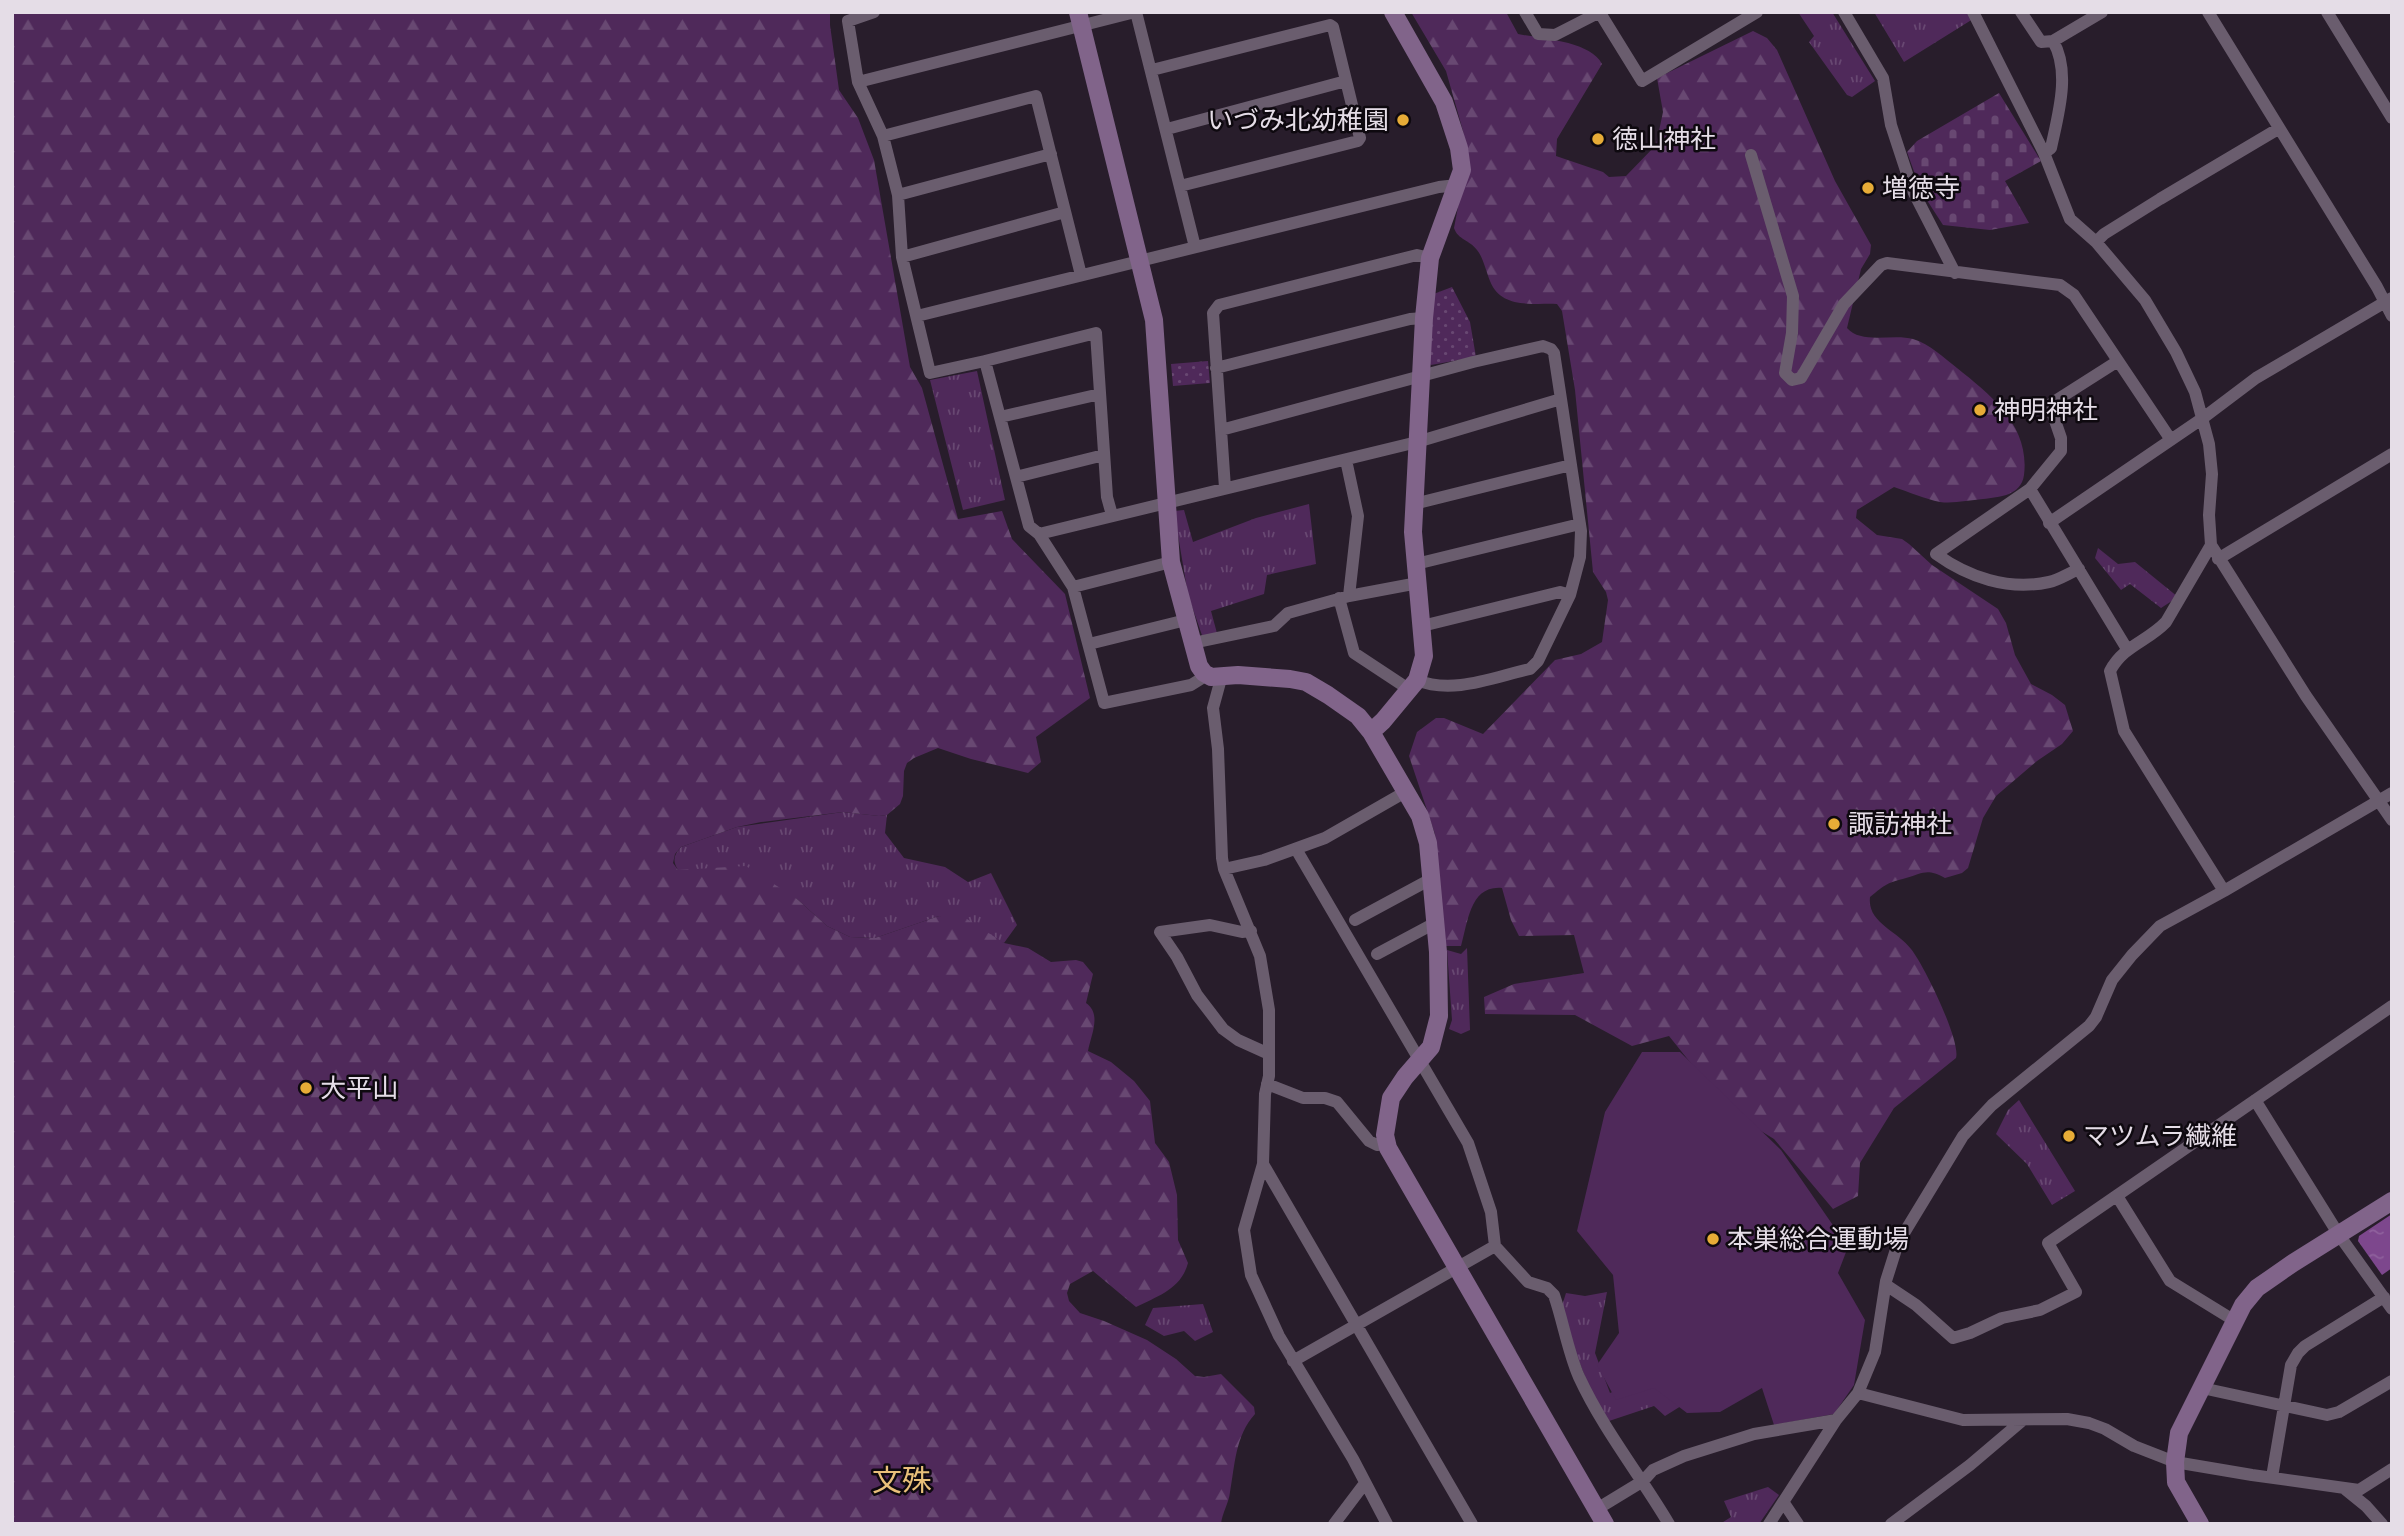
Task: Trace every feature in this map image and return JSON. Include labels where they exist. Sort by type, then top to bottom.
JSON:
[{"type":"street","points":[[874,12],[848,21],[858,82],[883,135],[898,195],[902,257],[930,373],[1096,333],[1107,497],[1112,515]]},
{"type":"street","points":[[858,82],[1080,19],[1136,12],[1195,247]]},
{"type":"street","points":[[1371,732],[1414,685],[1424,656],[1414,504],[1424,318],[1430,258],[1462,170],[1459,148],[1444,102],[1393,12]]},
{"type":"street","points":[[1525,12],[1538,34],[1555,35],[1600,12],[1642,81],[1757,12]]},
{"type":"street","points":[[1844,12],[1883,78],[1891,125],[1908,178],[1955,273]]},
{"type":"street","points":[[1973,12],[2044,153],[2070,219],[2096,242],[2145,300],[2176,352],[2195,392],[2203,418],[2212,474],[2209,515],[2211,545],[2218,559],[2356,770],[2386,797],[2392,820]]},
{"type":"street","points":[[2021,12],[2041,42],[2053,41],[2102,12]]},
{"type":"street","points":[[2208,12],[2278,129],[2388,301],[2392,316]]},
{"type":"street","points":[[2327,12],[2392,118]]},
{"type":"street","points":[[1080,19],[1154,320],[1171,562],[1199,666],[1214,675]]},
{"type":"street","points":[[1152,70],[1329,25],[1333,27],[1360,138],[1359,141],[1180,186]]},
{"type":"street","points":[[2044,153],[2051,148],[2062,85],[2061,60],[2053,41]]},
{"type":"street","points":[[1167,129],[1346,81]]},
{"type":"street","points":[[883,135],[1037,96],[1081,275]]},
{"type":"street","points":[[2096,242],[2104,234],[2149,206],[2278,129]]},
{"type":"street","points":[[898,195],[1051,154]]},
{"type":"street","points":[[1751,155],[1793,296],[1793,333],[1785,373],[1792,380],[1801,378],[1844,304],[1881,265],[1887,263],[2060,285],[2067,288],[2171,440]]},
{"type":"street","points":[[917,316],[1439,187],[1457,185]]},
{"type":"street","points":[[902,257],[1065,212]]},
{"type":"street","points":[[1225,488],[1213,313],[1219,305],[1417,255],[1430,258]]},
{"type":"street","points":[[2049,523],[2203,418],[2256,378],[2388,301]]},
{"type":"street","points":[[1216,368],[1410,319],[1424,318]]},
{"type":"street","points":[[1221,429],[1473,362],[1543,346],[1551,349],[1554,353],[1580,524],[1580,556],[1570,595],[1538,661],[1530,669],[1457,686],[1414,685],[1354,653],[1344,597],[1358,516],[1346,460]]},
{"type":"street","points":[[985,361],[1029,526],[1039,534],[1073,587],[1104,703],[1191,685],[1214,675],[1255,675],[1306,682],[1358,716],[1371,732],[1407,791],[1426,834],[1435,923],[1439,1016],[1431,1047],[1391,1098],[1387,1113],[1387,1143],[1407,1185],[1601,1516],[1653,1470],[1708,1447],[1720,1446],[1754,1434],[1836,1420]]},
{"type":"street","points":[[2079,569],[2050,582],[2025,585],[1994,582],[1957,569],[1936,554],[2030,488],[2061,451],[2062,438],[2050,406],[2052,403],[2118,361]]},
{"type":"street","points":[[1000,417],[1100,394]]},
{"type":"street","points":[[1039,534],[1417,442],[1561,399]]},
{"type":"street","points":[[1016,477],[1104,454]]},
{"type":"street","points":[[2218,559],[2392,454]]},
{"type":"street","points":[[1414,504],[1571,465]]},
{"type":"street","points":[[2030,488],[2127,649]]},
{"type":"street","points":[[1416,564],[1580,524]]},
{"type":"street","points":[[2211,545],[2166,622],[2160,629],[2127,649],[2110,671],[2124,731],[2224,891]]},
{"type":"street","points":[[1073,587],[1171,562]]},
{"type":"street","points":[[1193,643],[1274,626],[1288,613],[1344,597],[1418,583]]},
{"type":"street","points":[[1422,626],[1560,592],[1570,595]]},
{"type":"street","points":[[1089,644],[1186,620]]},
{"type":"street","points":[[1214,675],[1213,708],[1219,748],[1224,869],[1260,956],[1267,992],[1269,1054],[1262,1135],[1263,1164],[1244,1230],[1251,1275],[1293,1361],[1387,1524]]},
{"type":"street","points":[[1224,869],[1325,838],[1407,791]]},
{"type":"street","points":[[1769,1524],[1836,1420],[1857,1393],[1875,1352],[1886,1284],[1898,1243],[1963,1136],[1992,1105],[2089,1026],[2096,1017],[2112,980],[2160,926],[2386,797]]},
{"type":"street","points":[[1296,849],[1468,1143],[1491,1212],[1495,1246],[1528,1282],[1547,1288],[1555,1295],[1578,1375],[1604,1423],[1669,1524]]},
{"type":"street","points":[[1355,920],[1431,879]]},
{"type":"street","points":[[1377,954],[1435,923]]},
{"type":"street","points":[[1251,932],[1210,925],[1160,932],[1197,995],[1223,1029],[1238,1040],[1269,1054]]},
{"type":"street","points":[[1886,1284],[1916,1305],[1953,1338],[2003,1318],[2040,1310],[2076,1292],[2048,1243],[2392,1006]]},
{"type":"street","points":[[1268,1084],[1303,1098],[1325,1098],[1338,1102],[1369,1141],[1377,1145],[1387,1143]]},
{"type":"street","points":[[2255,1100],[2339,1236],[2392,1309]]},
{"type":"street","points":[[1263,1164],[1472,1524]]},
{"type":"street","points":[[2117,1196],[2170,1281],[2235,1321]]},
{"type":"street","points":[[2200,1524],[2176,1482],[2175,1462],[2179,1433],[2243,1305],[2257,1288],[2293,1263],[2392,1202]]},
{"type":"street","points":[[1293,1361],[1495,1246]]},
{"type":"street","points":[[2272,1478],[2291,1365],[2298,1353],[2384,1297]]},
{"type":"street","points":[[2202,1388],[2327,1415],[2339,1412],[2392,1381]]},
{"type":"street","points":[[1857,1393],[1963,1420],[2067,1419],[2090,1423],[2134,1446],[2175,1462],[2272,1478],[2359,1490],[2392,1469]]},
{"type":"street","points":[[1891,1524],[1970,1465],[2023,1419]]},
{"type":"street","points":[[1334,1524],[1365,1483]]},
{"type":"street","points":[[2342,1487],[2366,1506],[2382,1524]]},
{"type":"street","points":[[1784,1503],[1798,1524]]},
{"type":"green space","points":[[12,12],[830,12],[839,90],[858,118],[874,160],[910,367],[922,388],[958,519],[1002,511],[1012,539],[1065,594],[1090,698],[1036,737],[1041,762],[1028,773],[938,748],[907,763],[900,804],[887,815],[843,812],[737,827],[681,847],[675,854],[673,863],[678,870],[746,866],[797,899],[827,926],[850,937],[875,938],[939,916],[967,919],[1004,943],[1028,948],[1051,962],[1083,962],[1093,974],[1086,1003],[1091,1008],[1094,1019],[1088,1051],[1111,1062],[1134,1081],[1150,1101],[1155,1143],[1169,1162],[1177,1195],[1178,1240],[1188,1263],[1185,1272],[1174,1285],[1136,1307],[1093,1271],[1070,1284],[1067,1293],[1069,1301],[1080,1313],[1147,1340],[1176,1359],[1195,1376],[1221,1374],[1254,1407],[1255,1414],[1240,1441],[1221,1524],[12,1524]]},
{"type":"green space","points":[[1411,12],[1506,12],[1518,34],[1565,42],[1596,56],[1602,64],[1557,139],[1556,156],[1603,172],[1609,177],[1626,176],[1656,145],[1663,112],[1657,78],[1753,31],[1767,38],[1777,50],[1835,181],[1871,245],[1870,254],[1861,269],[1847,328],[1861,336],[1913,339],[1931,348],[1995,401],[2015,427],[2021,442],[2024,475],[2019,487],[2008,494],[1940,502],[1894,487],[1857,510],[1856,518],[1877,535],[1902,539],[1932,565],[1998,609],[2006,623],[2015,655],[2031,684],[2065,705],[2073,731],[2062,744],[2037,761],[1996,796],[1983,818],[1968,868],[1962,873],[1945,878],[1934,873],[1921,873],[1890,883],[1870,897],[1873,914],[1911,949],[1924,970],[1953,1036],[1956,1058],[1894,1108],[1860,1163],[1858,1196],[1833,1209],[1774,1139],[1730,1112],[1669,1036],[1632,1046],[1575,1015],[1485,1014],[1484,997],[1514,984],[1584,973],[1574,935],[1519,936],[1511,920],[1502,888],[1483,892],[1477,899],[1472,907],[1461,946],[1443,946],[1435,834],[1409,756],[1417,732],[1436,718],[1444,718],[1483,734],[1555,660],[1581,654],[1602,642],[1608,600],[1593,572],[1575,390],[1562,311],[1557,304],[1518,303],[1502,296],[1490,281],[1479,253],[1456,232],[1454,228],[1467,160],[1463,131],[1446,71]]},
{"type":"green space","points":[[1798,12],[1832,12],[1875,81],[1852,97],[1847,95],[1809,42],[1814,36]]},
{"type":"green space","points":[[1874,12],[1969,12],[1973,19],[1904,62]]},
{"type":"green space","points":[[1999,93],[2041,161],[2005,181],[2029,223],[1990,230],[1943,225],[1921,191],[1907,152],[1917,141]]},
{"type":"green space","points":[[1452,287],[1470,322],[1476,357],[1431,365],[1427,360],[1431,295]]},
{"type":"green space","points":[[1208,361],[1210,383],[1173,386],[1171,364]]},
{"type":"green space","points":[[977,371],[1005,500],[963,510],[930,380]]},
{"type":"green space","points":[[1309,504],[1316,564],[1267,575],[1264,594],[1211,611],[1218,637],[1204,641],[1188,595],[1174,511],[1184,510],[1193,542],[1256,518]]},
{"type":"green space","points":[[2098,548],[2118,564],[2135,562],[2178,597],[2161,608],[2130,584],[2121,590],[2095,558]]},
{"type":"green space","points":[[843,812],[887,815],[885,833],[904,858],[945,867],[968,882],[991,873],[1017,925],[1004,943],[939,916],[875,938],[850,937],[827,926],[797,899],[695,870],[678,870],[674,860],[681,847],[737,827]]},
{"type":"green space","points":[[1467,948],[1470,1030],[1461,1034],[1449,1029],[1452,1020],[1447,950],[1461,954]]},
{"type":"green space","name":"本巣総合運動場","points":[[1642,1052],[1680,1052],[1781,1150],[1848,1247],[1838,1273],[1865,1320],[1854,1385],[1834,1414],[1774,1425],[1762,1388],[1720,1412],[1687,1413],[1654,1388],[1616,1400],[1597,1365],[1619,1333],[1613,1275],[1577,1231],[1605,1112]]},
{"type":"green space","points":[[2019,1100],[2075,1191],[2052,1205],[2027,1164],[1996,1134],[2008,1110]]},
{"type":"green space","points":[[1607,1292],[1595,1353],[1610,1393],[1646,1377],[1681,1406],[1665,1416],[1654,1406],[1603,1423],[1560,1312],[1566,1293],[1585,1296]]},
{"type":"green space","points":[[1203,1304],[1213,1332],[1195,1341],[1184,1331],[1164,1336],[1145,1325],[1153,1308]]},
{"type":"green space","points":[[1768,1487],[1779,1495],[1759,1524],[1720,1524],[1731,1517],[1724,1501]]},
{"type":"water","points":[[2392,1214],[2392,1268],[2382,1275],[2358,1241],[2359,1236]]},
{"type":"place","name":"いづみ北幼稚園","points":[[1403,120]]},
{"type":"place","name":"徳山神社","points":[[1598,139]]},
{"type":"place","name":"増徳寺","points":[[1868,188]]},
{"type":"place","name":"神明神社","points":[[1980,410]]},
{"type":"place","name":"諏訪神社","points":[[1834,824]]},
{"type":"place","name":"大平山","points":[[306,1088]]},
{"type":"place","name":"マツムラ繊維","points":[[2069,1136]]},
{"type":"place","name":"本巣総合運動場","points":[[1713,1239]]},
{"type":"district","name":"文殊","points":[[902,1481]]}]
